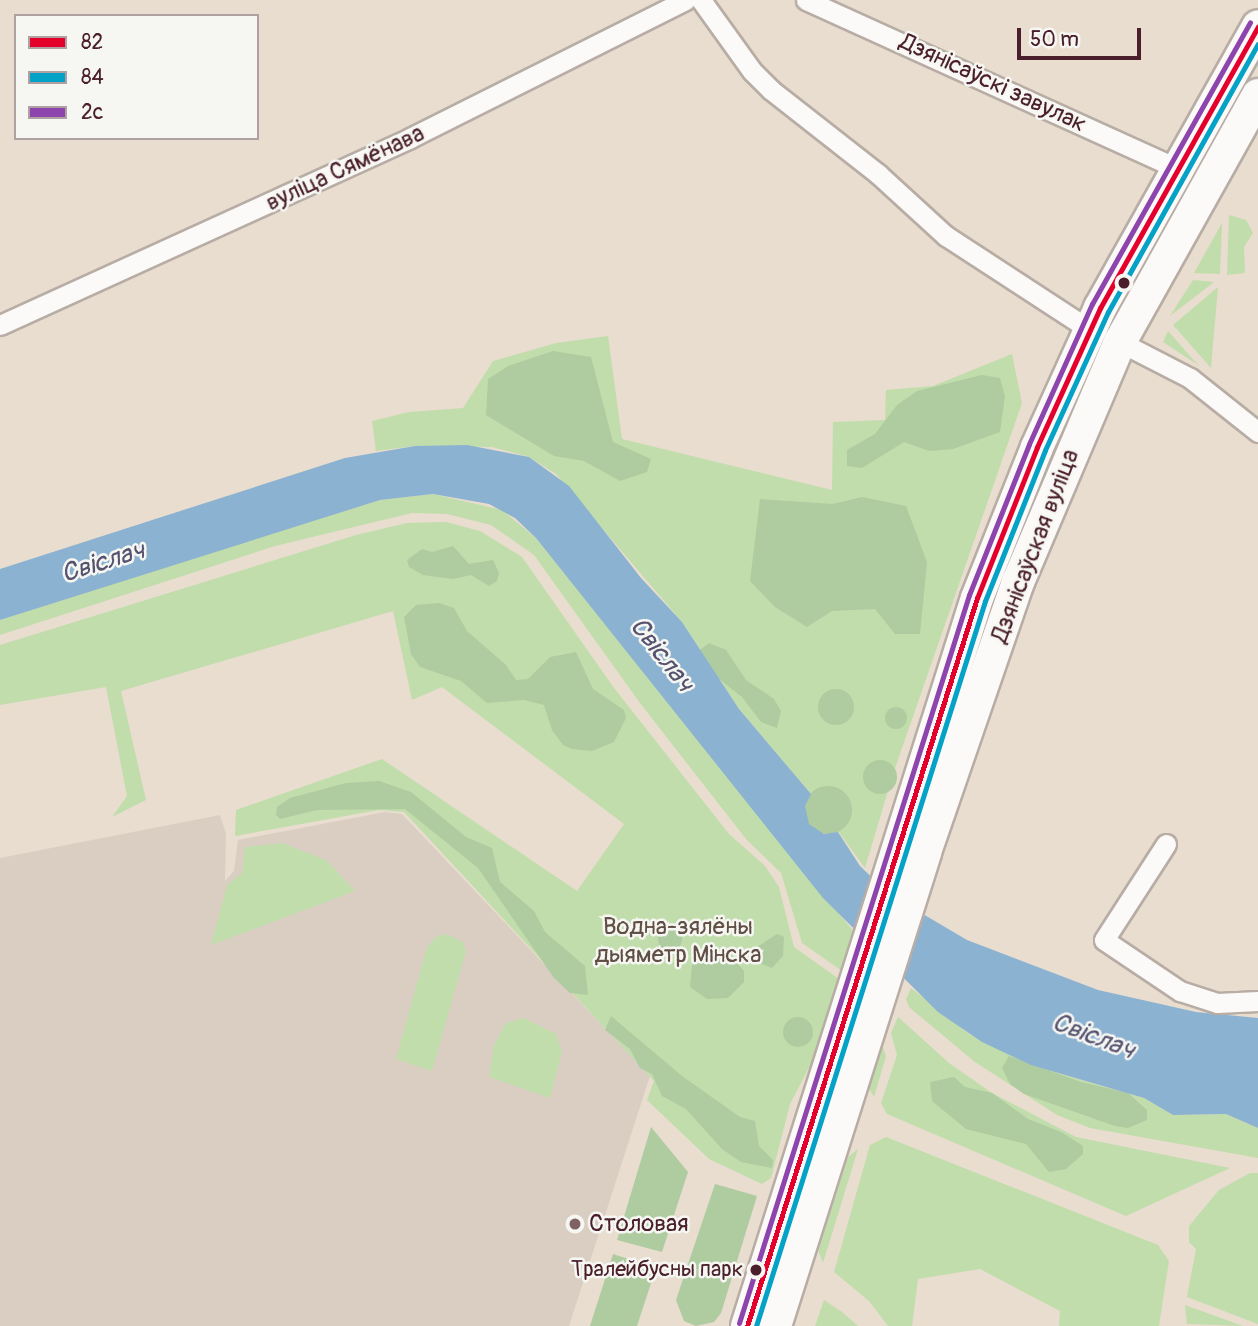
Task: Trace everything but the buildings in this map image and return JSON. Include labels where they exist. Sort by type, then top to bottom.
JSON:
[{"type":"main road","name":"Дзянісаўская вуліца","points":[[857,1019],[912,848],[977,598],[1037,447],[1090,330],[1258,26]]},
{"type":"main road","name":"Дзянісаўская вуліца","points":[[912,848],[1018,582],[1120,342],[1258,95]]},
{"type":"main road","points":[[1184,161],[1195,175],[1203,195]]},
{"type":"main road","points":[[747,1326],[857,1019]]},
{"type":"main road","points":[[775,1326],[857,1019]]},
{"type":"street","name":"вуліца Сямёнава","points":[[0,325],[410,138],[685,0]]},
{"type":"street","points":[[701,0],[752,71],[771,90],[878,174],[946,236],[1090,330]]},
{"type":"street","name":"Дзянісаўскі завулак","points":[[806,0],[1184,161]]},
{"type":"street","points":[[1120,342],[1190,378],[1258,432]]},
{"type":"street","points":[[1166,844],[1104,940],[1180,991],[1217,1003],[1258,1002]]},
{"type":"shaded area","points":[[385,812],[402,814],[650,1076],[569,1326],[0,1326],[0,858],[220,815],[226,834],[225,881],[234,871],[238,840]]},
{"type":"green space","points":[[1229,215],[1246,220],[1253,233],[1244,247],[1245,273],[1227,275]]},
{"type":"green space","points":[[1222,223],[1220,274],[1194,273]]},
{"type":"green space","points":[[1193,280],[1214,282],[1170,316]]},
{"type":"green space","points":[[1218,287],[1211,368],[1173,325]]},
{"type":"green space","points":[[1168,331],[1198,365],[1163,342]]},
{"type":"green space","points":[[608,336],[622,439],[832,490],[833,422],[885,420],[886,390],[933,386],[1012,354],[1022,403],[893,774],[865,868],[811,794],[739,709],[682,622],[556,474],[529,457],[492,447],[415,446],[376,451],[372,421],[409,412],[463,408],[493,361],[556,343]]},
{"type":"green space","points":[[553,351],[591,357],[613,442],[651,459],[647,472],[620,481],[584,461],[554,456],[486,415],[488,379],[508,366]]},
{"type":"green space","points":[[982,375],[1000,378],[1005,396],[1000,432],[953,449],[929,451],[904,442],[862,468],[847,466],[847,450],[875,434],[897,405],[917,391]]},
{"type":"green space","name":"Водна-зялёны дыяметр Мінска","points":[[433,494],[502,510],[536,538],[854,932],[842,971],[802,943],[781,873],[746,839],[640,703],[534,555],[491,525],[447,514],[412,513],[275,546],[0,635],[0,620],[249,538],[380,500]]},
{"type":"green space","points":[[862,497],[906,506],[927,562],[920,634],[895,634],[875,609],[832,611],[807,627],[775,607],[750,581],[760,499],[833,504]]},
{"type":"green space","name":"Водна-зялёны дыяметр Мінска","points":[[446,522],[480,531],[522,557],[614,688],[729,834],[765,866],[779,887],[794,947],[839,979],[816,1054],[790,1104],[771,1178],[762,1184],[709,1159],[647,1100],[654,1081],[404,812],[379,810],[235,836],[236,810],[382,759],[577,891],[624,824],[442,687],[412,700],[393,611],[121,691],[146,800],[112,817],[127,796],[106,687],[0,705],[0,645],[356,535],[407,523]]},
{"type":"green space","points":[[453,546],[469,564],[493,560],[499,573],[497,581],[489,586],[471,575],[453,579],[423,575],[409,567],[407,560],[422,549],[432,552]]},
{"type":"green space","points":[[439,603],[454,608],[467,631],[506,665],[516,680],[528,679],[550,657],[576,652],[593,689],[624,710],[626,718],[614,742],[592,751],[572,749],[563,745],[552,730],[544,705],[524,700],[487,703],[461,681],[420,667],[411,654],[404,617],[416,605]]},
{"type":"green space","points":[[709,643],[726,650],[746,680],[774,699],[781,711],[777,728],[761,722],[742,697],[714,675],[700,650]]},
{"type":"green space","points":[[836,689],[849,694],[854,707],[849,720],[836,725],[823,720],[818,707],[823,694]]},
{"type":"green space","points":[[896,707],[904,710],[907,718],[904,726],[896,729],[888,726],[885,718],[888,710]]},
{"type":"green space","points":[[880,760],[892,765],[897,777],[892,789],[880,794],[868,789],[863,777],[868,765]]},
{"type":"green space","points":[[379,781],[411,792],[466,837],[492,848],[500,882],[534,911],[545,932],[585,966],[588,995],[570,993],[554,978],[478,868],[405,809],[317,810],[280,819],[276,815],[277,807],[290,798],[346,783]]},
{"type":"green space","points":[[828,786],[845,793],[852,810],[845,827],[828,834],[811,827],[804,810],[811,793]]},
{"type":"green space","points":[[282,843],[326,860],[355,891],[211,945],[227,885],[242,873],[245,847]]},
{"type":"green space","points":[[670,927],[681,934],[682,939],[675,950],[670,951],[659,944],[658,939],[665,928]]},
{"type":"green space","points":[[447,934],[463,942],[466,951],[432,1071],[396,1059],[427,947],[437,936]]},
{"type":"green space","points":[[777,934],[784,937],[783,956],[772,968],[755,961],[754,949]]},
{"type":"green space","points":[[717,955],[733,958],[744,971],[744,982],[728,998],[707,999],[690,987],[692,965]]},
{"type":"green space","points":[[911,988],[969,1034],[1031,1065],[1144,1098],[1173,1115],[1226,1114],[1258,1128],[1258,1158],[1090,1128],[1057,1115],[975,1062],[909,1007],[906,999]]},
{"type":"green space","points":[[611,1016],[682,1076],[740,1117],[755,1121],[759,1146],[773,1160],[772,1168],[741,1162],[722,1149],[686,1109],[662,1096],[652,1074],[640,1068],[630,1049],[605,1030]]},
{"type":"green space","points":[[798,1017],[809,1021],[813,1032],[809,1043],[798,1047],[787,1043],[783,1032],[787,1021]]},
{"type":"green space","points":[[898,1017],[949,1063],[992,1093],[1076,1137],[1230,1168],[1126,1216],[887,1114],[881,1103],[897,1055],[891,1033]]},
{"type":"green space","points":[[524,1018],[556,1034],[562,1052],[550,1098],[489,1077],[494,1045],[506,1023]]},
{"type":"green space","points":[[881,1041],[886,1056],[874,1097],[867,1086]]},
{"type":"green space","points":[[1009,1056],[1081,1082],[1128,1093],[1147,1110],[1147,1120],[1128,1128],[1115,1126],[1024,1094],[1010,1084],[1002,1068]]},
{"type":"green space","points":[[954,1077],[965,1087],[992,1093],[1028,1119],[1061,1132],[1083,1146],[1083,1154],[1066,1169],[1049,1172],[1026,1144],[966,1129],[932,1101],[930,1082]]},
{"type":"green space","points":[[651,1127],[688,1172],[662,1252],[617,1240]]},
{"type":"green space","points":[[886,1137],[1158,1245],[1169,1261],[1159,1326],[1059,1326],[1060,1311],[980,1269],[918,1279],[912,1326],[888,1326],[869,1301],[834,1272],[870,1145]]},
{"type":"green space","points":[[858,1149],[823,1263],[818,1250],[848,1157]]},
{"type":"green space","points":[[1250,1173],[1258,1173],[1258,1324],[1187,1297],[1196,1249],[1189,1242],[1189,1226],[1219,1190]]},
{"type":"green space","points":[[715,1184],[757,1196],[721,1313],[714,1322],[696,1326],[684,1321],[676,1300]]},
{"type":"green space","points":[[613,1254],[656,1268],[637,1326],[590,1326]]},
{"type":"green space","points":[[824,1300],[842,1312],[858,1326],[815,1326]]},
{"type":"green space","points":[[1185,1305],[1243,1326],[1187,1324]]},
{"type":"water","name":"Свіслач","points":[[467,445],[529,457],[569,486],[641,578],[682,622],[739,709],[811,794],[805,806],[809,824],[824,834],[838,832],[860,866],[889,894],[967,940],[1098,990],[1196,1012],[1258,1018],[1258,1128],[1226,1114],[1173,1115],[1144,1098],[1031,1065],[982,1042],[938,1012],[823,898],[536,538],[515,518],[489,504],[433,494],[380,500],[0,620],[0,569],[345,458],[415,446]]},
{"type":"transit line","name":"2с","points":[[739,1323],[969,595],[1029,444],[1092,304],[1250,22]]},
{"type":"transit line","name":"82","points":[[747,1326],[977,598],[1037,447],[1100,308],[1258,26]]},
{"type":"transit line","name":"84","points":[[756,1326],[985,601],[1045,450],[1108,312],[1258,44]]},
{"type":"place","name":"Столовая","points":[[575,1224]]},
{"type":"place","name":"Тралейбусны парк","points":[[756,1270]]}]
